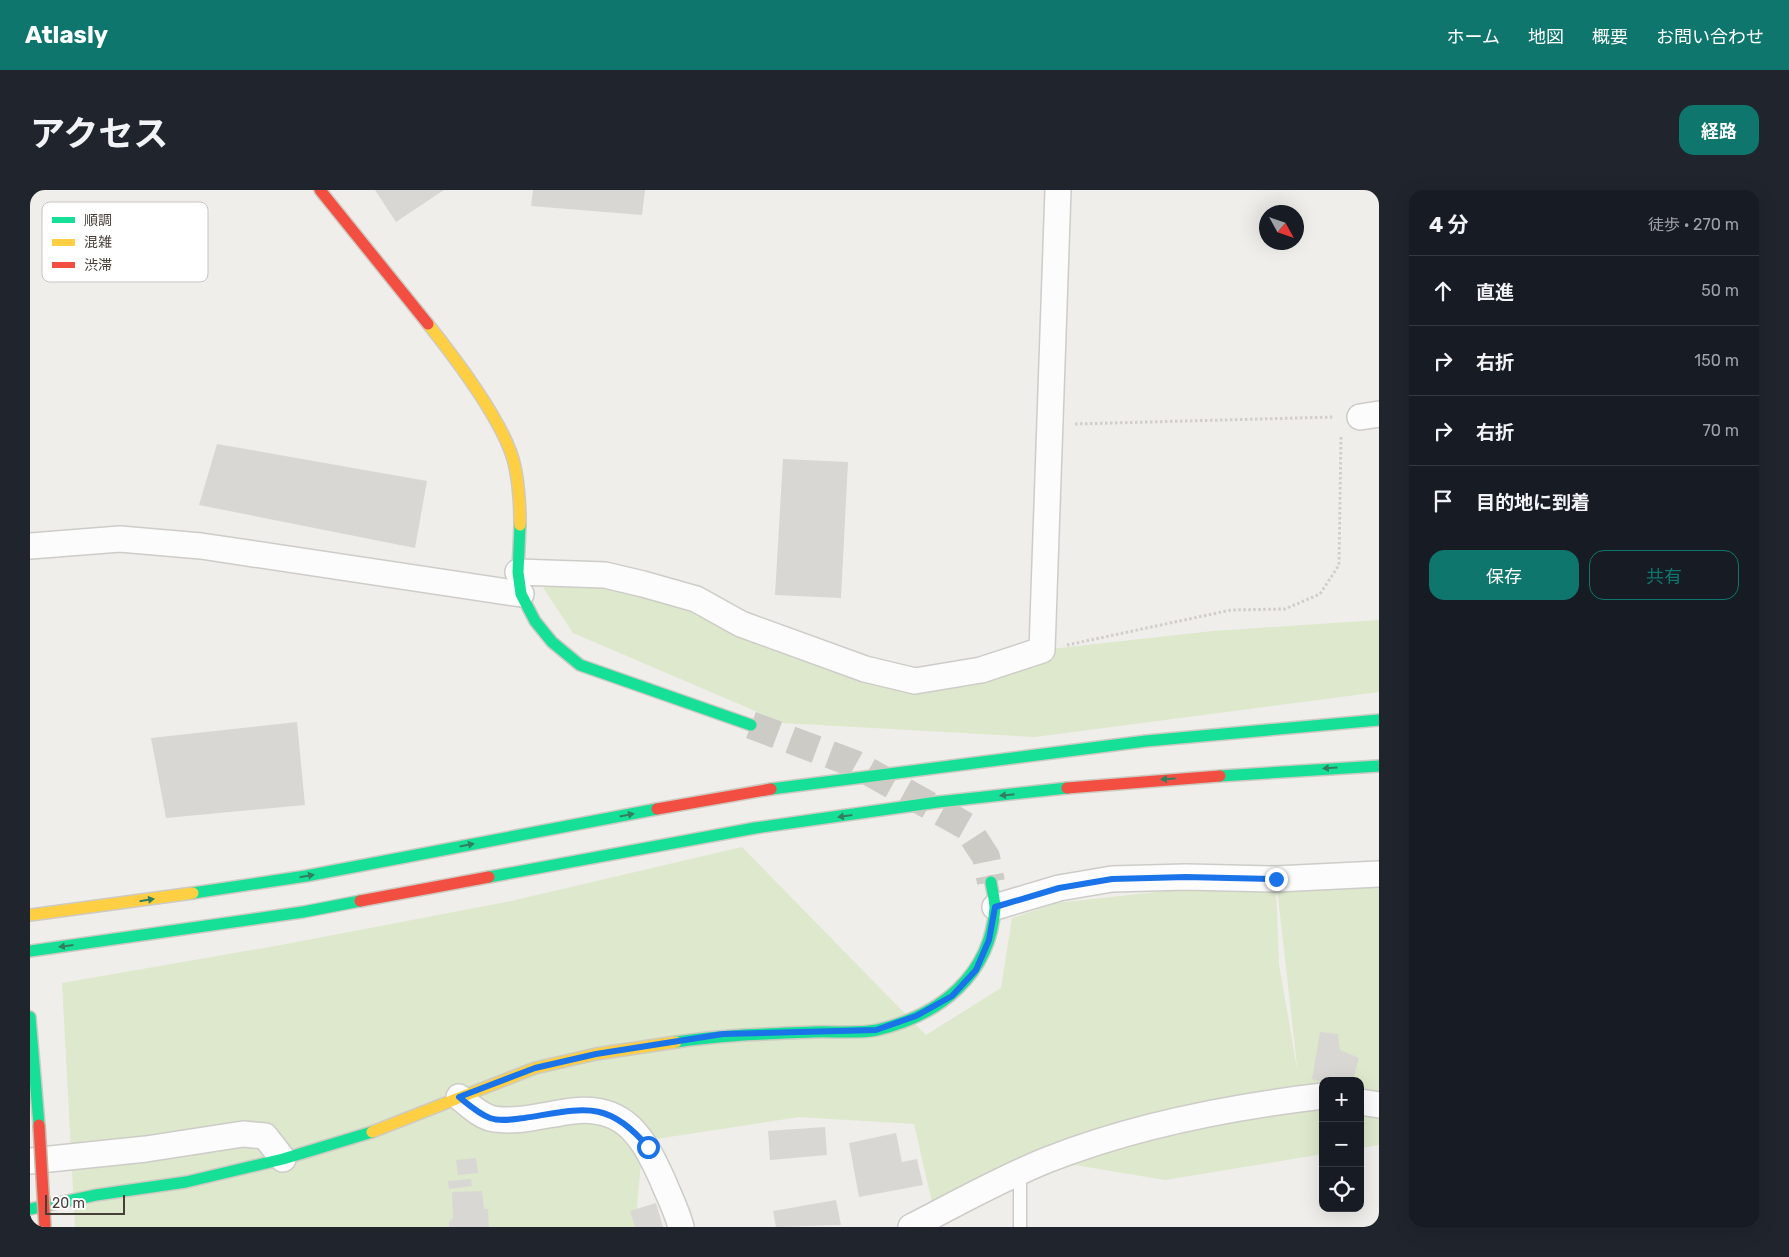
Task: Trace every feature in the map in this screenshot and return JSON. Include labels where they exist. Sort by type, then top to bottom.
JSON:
[{"type":"main road","points":[[320,190],[435,333],[484,402],[500,430],[515,466],[520,511],[520,583],[535,621],[552,642],[580,665],[751,725]]},
{"type":"main road","points":[[30,915],[98,907],[306,876],[743,793],[1146,741],[1379,720]]},
{"type":"main road","points":[[30,951],[303,912],[755,828],[938,802],[1148,780],[1379,766]]},
{"type":"main road","points":[[30,1209],[96,1195],[186,1182],[283,1159],[375,1131],[535,1068],[636,1047],[723,1034],[876,1030],[908,1018],[952,996],[976,970],[989,940],[995,907],[992,882]]},
{"type":"main road","points":[[30,1017],[45,1227]]},
{"type":"street","points":[[30,546],[120,538],[520,583],[605,575],[696,599],[741,624],[856,666],[915,681],[981,670],[1042,650],[1058,190]]},
{"type":"street","points":[[995,907],[1059,888],[1112,879],[1186,877],[1276,879],[1379,874]]},
{"type":"street","points":[[459,1097],[492,1119],[510,1120],[576,1111],[600,1111],[618,1118],[634,1130],[648,1147],[681,1227]]},
{"type":"street","points":[[911,1227],[1020,1172],[1049,1160],[1150,1127],[1219,1111],[1319,1097]]},
{"type":"street","points":[[1364,1103],[1379,1105]]},
{"type":"street","points":[[30,1162],[146,1149],[243,1134],[264,1136],[283,1159]]},
{"type":"lane","points":[[1020,1172],[1020,1227]]},
{"type":"path","points":[[1042,650],[1231,610],[1284,609],[1320,594],[1340,565],[1342,409],[1369,415]]},
{"type":"path","points":[[1049,425],[1369,415]]},
{"type":"green space","points":[[546,579],[643,584],[865,669],[943,677],[1042,650],[1213,631],[1379,620],[1379,692],[1035,737],[783,723],[573,633],[544,589]]},
{"type":"green space","points":[[742,847],[926,1035],[1001,988],[1012,918],[1056,903],[1276,879],[1379,879],[1379,1100],[1364,1098],[1364,1077],[1319,1077],[1319,1155],[1165,1180],[1075,1165],[933,1206],[914,1124],[799,1117],[643,1141],[635,1227],[75,1227],[62,983],[281,945],[511,901]],"holes":[[[1276,888],[1277,888],[1298,1074],[1279,965]]]},
{"type":"green space","points":[[1364,1106],[1379,1111],[1379,1145],[1364,1147]]},
{"type":"building","points":[[375,190],[444,190],[396,222]]},
{"type":"building","points":[[533,190],[645,190],[642,215],[531,206]]},
{"type":"building","points":[[217,444],[427,481],[415,548],[199,505]]},
{"type":"building","points":[[783,459],[848,462],[841,598],[775,595]]},
{"type":"building","points":[[297,722],[305,805],[166,818],[151,738]]},
{"type":"building","points":[[1320,1032],[1338,1034],[1340,1050],[1359,1058],[1354,1077],[1319,1077],[1319,1081],[1312,1079]]},
{"type":"building","points":[[825,1127],[827,1155],[770,1160],[768,1131]]},
{"type":"building","points":[[896,1133],[902,1162],[917,1159],[923,1185],[859,1197],[849,1143]]},
{"type":"building","points":[[476,1158],[478,1173],[458,1175],[456,1160]]},
{"type":"building","points":[[471,1179],[472,1186],[449,1189],[448,1181]]},
{"type":"building","points":[[482,1191],[484,1209],[488,1209],[489,1227],[449,1227],[449,1222],[453,1218],[452,1192]]},
{"type":"building","points":[[836,1200],[841,1225],[776,1227],[773,1211]]},
{"type":"building","points":[[656,1203],[663,1227],[635,1227],[630,1211]]},
{"type":"tunnel","points":[[751,725],[855,764],[966,826],[986,857],[991,882]]},
{"type":"traffic: fast","points":[[520,525],[518,572],[521,594],[535,621],[552,642],[580,665],[751,725]]},
{"type":"traffic: fast","points":[[771,789],[1146,741],[1379,720]]},
{"type":"traffic: fast","points":[[1220,776],[1379,766]]},
{"type":"traffic: fast","points":[[489,877],[755,828],[938,802],[1067,788]]},
{"type":"traffic: fast","points":[[193,893],[306,876],[657,809]]},
{"type":"traffic: fast","points":[[676,1042],[744,1035],[869,1031],[900,1023],[921,1014],[941,1003],[958,989],[972,973],[983,954],[991,932],[995,908],[991,882]]},
{"type":"traffic: fast","points":[[30,951],[303,912],[360,901]]},
{"type":"traffic: fast","points":[[30,1017],[39,1125]]},
{"type":"traffic: fast","points":[[30,1209],[96,1195],[186,1182],[283,1159],[372,1132]]},
{"type":"traffic: slow","points":[[428,324],[479,393],[502,432],[515,467],[520,525]]},
{"type":"traffic: slow","points":[[30,915],[193,893]]},
{"type":"traffic: slow","points":[[372,1132],[535,1068],[596,1054],[676,1042]]},
{"type":"traffic: jam","points":[[320,190],[428,324]]},
{"type":"traffic: jam","points":[[1067,788],[1220,776]]},
{"type":"traffic: jam","points":[[657,809],[771,789]]},
{"type":"traffic: jam","points":[[360,901],[489,877]]},
{"type":"traffic: jam","points":[[39,1125],[45,1227]]},
{"type":"route","points":[[648,1147],[634,1130],[618,1118],[600,1111],[576,1111],[510,1120],[492,1119],[477,1111],[459,1097],[535,1068],[596,1054],[665,1042],[723,1034],[876,1030],[916,1016],[952,996],[976,970],[989,940],[995,907],[1059,888],[1112,879],[1186,877],[1276,879]]}]
